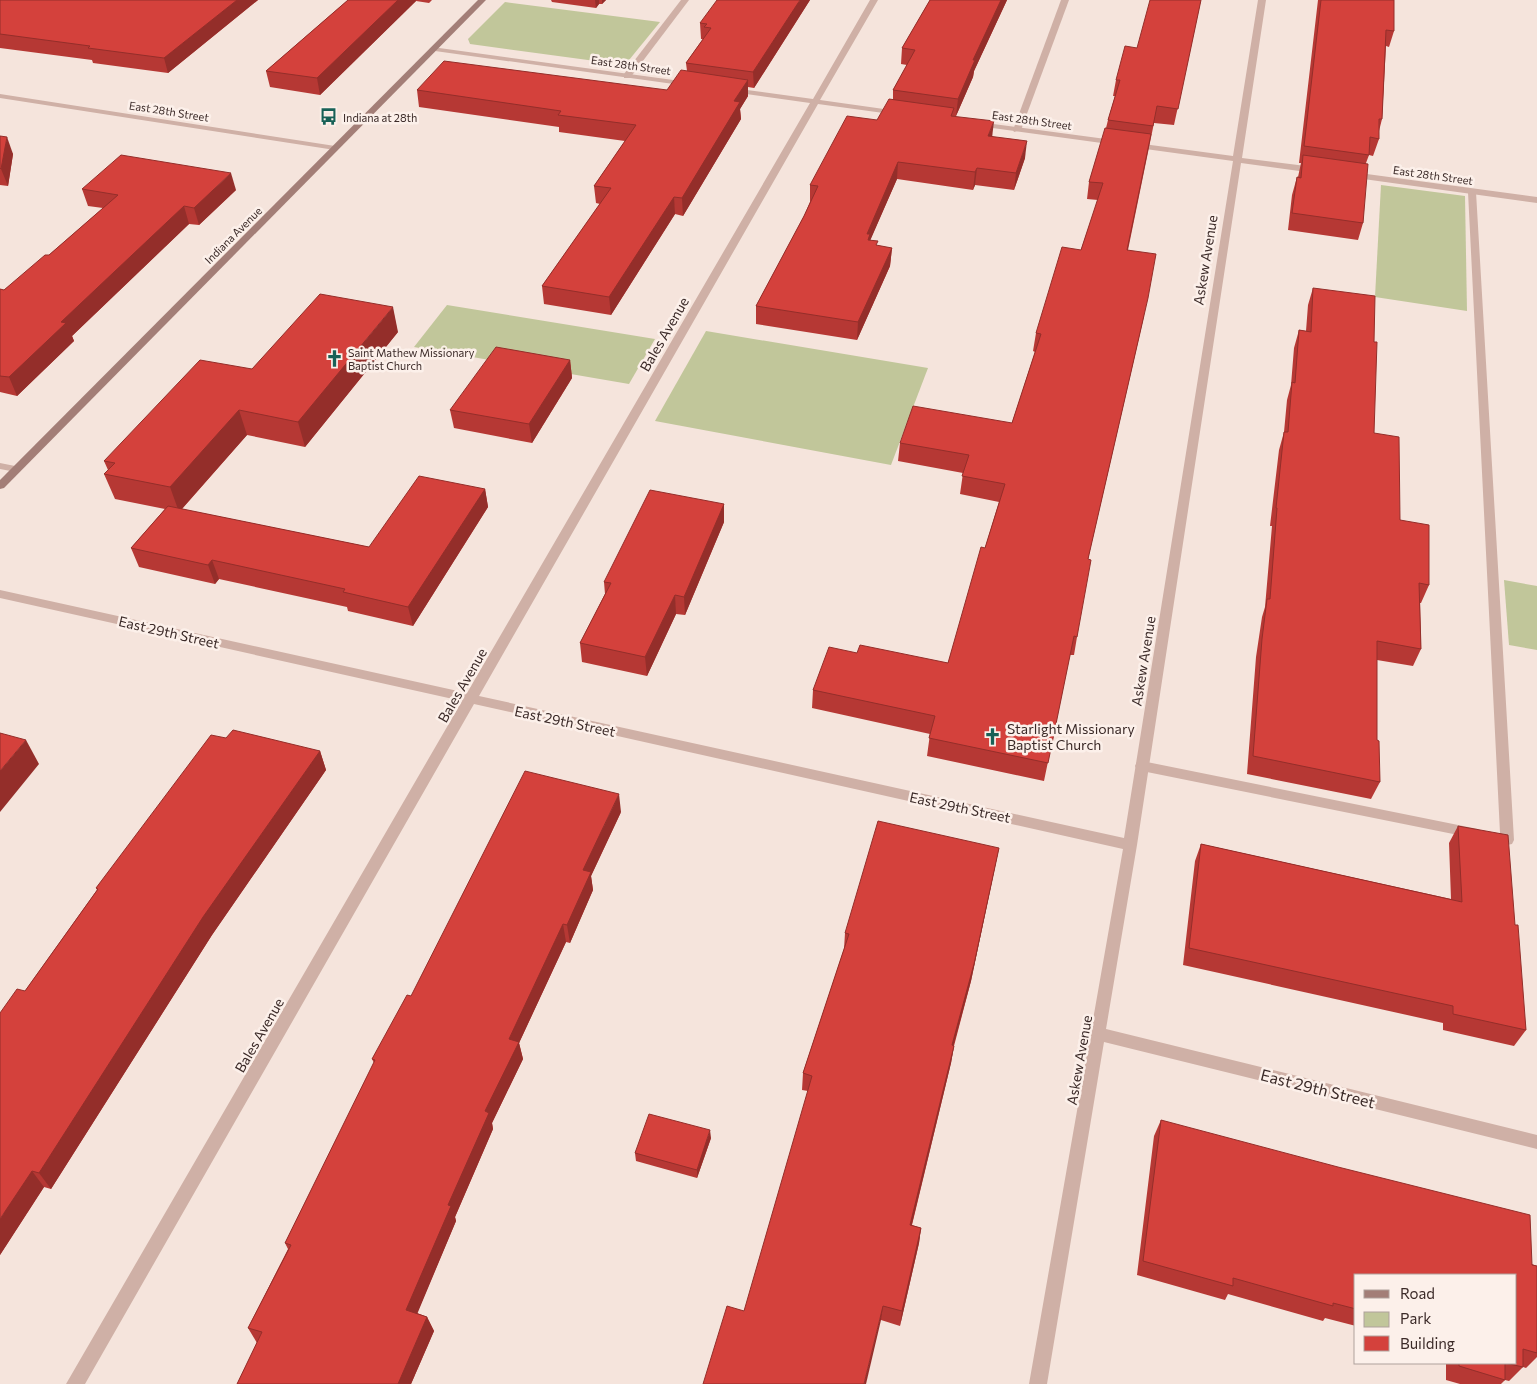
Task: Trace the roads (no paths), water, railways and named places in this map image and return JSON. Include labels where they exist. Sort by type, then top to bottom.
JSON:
[{"type":"street","name":"Indiana Avenue","points":[[0,486],[482,0]]},
{"type":"street","points":[[627,76],[685,0]]},
{"type":"street","name":"Bales Avenue","points":[[75,1384],[874,0]]},
{"type":"street","points":[[1017,130],[1066,0]]},
{"type":"street","name":"Askew Avenue","points":[[1038,1384],[1130,845],[1262,0]]},
{"type":"street","name":"East 28th Street","points":[[435,49],[694,85]]},
{"type":"street","points":[[723,88],[908,114]]},
{"type":"street","name":"East 28th Street","points":[[0,96],[335,148]]},
{"type":"street","name":"East 28th Street","points":[[968,122],[1327,172]]},
{"type":"street","name":"East 28th Street","points":[[1346,174],[1537,200]]},
{"type":"street","points":[[1142,766],[1507,840],[1472,192]]},
{"type":"street","points":[[0,466],[16,470]]},
{"type":"street","name":"East 29th Street","points":[[0,594],[1130,845]]},
{"type":"street","name":"East 29th Street","points":[[1098,1034],[1537,1142]]},
{"type":"place","name":"Indiana at 28th","points":[[329,117]]},
{"type":"place","name":"Saint Mathew Missionary Baptist Church","points":[[334,358]]},
{"type":"place","name":"Starlight Missionary Baptist Church","points":[[993,736]]}]
